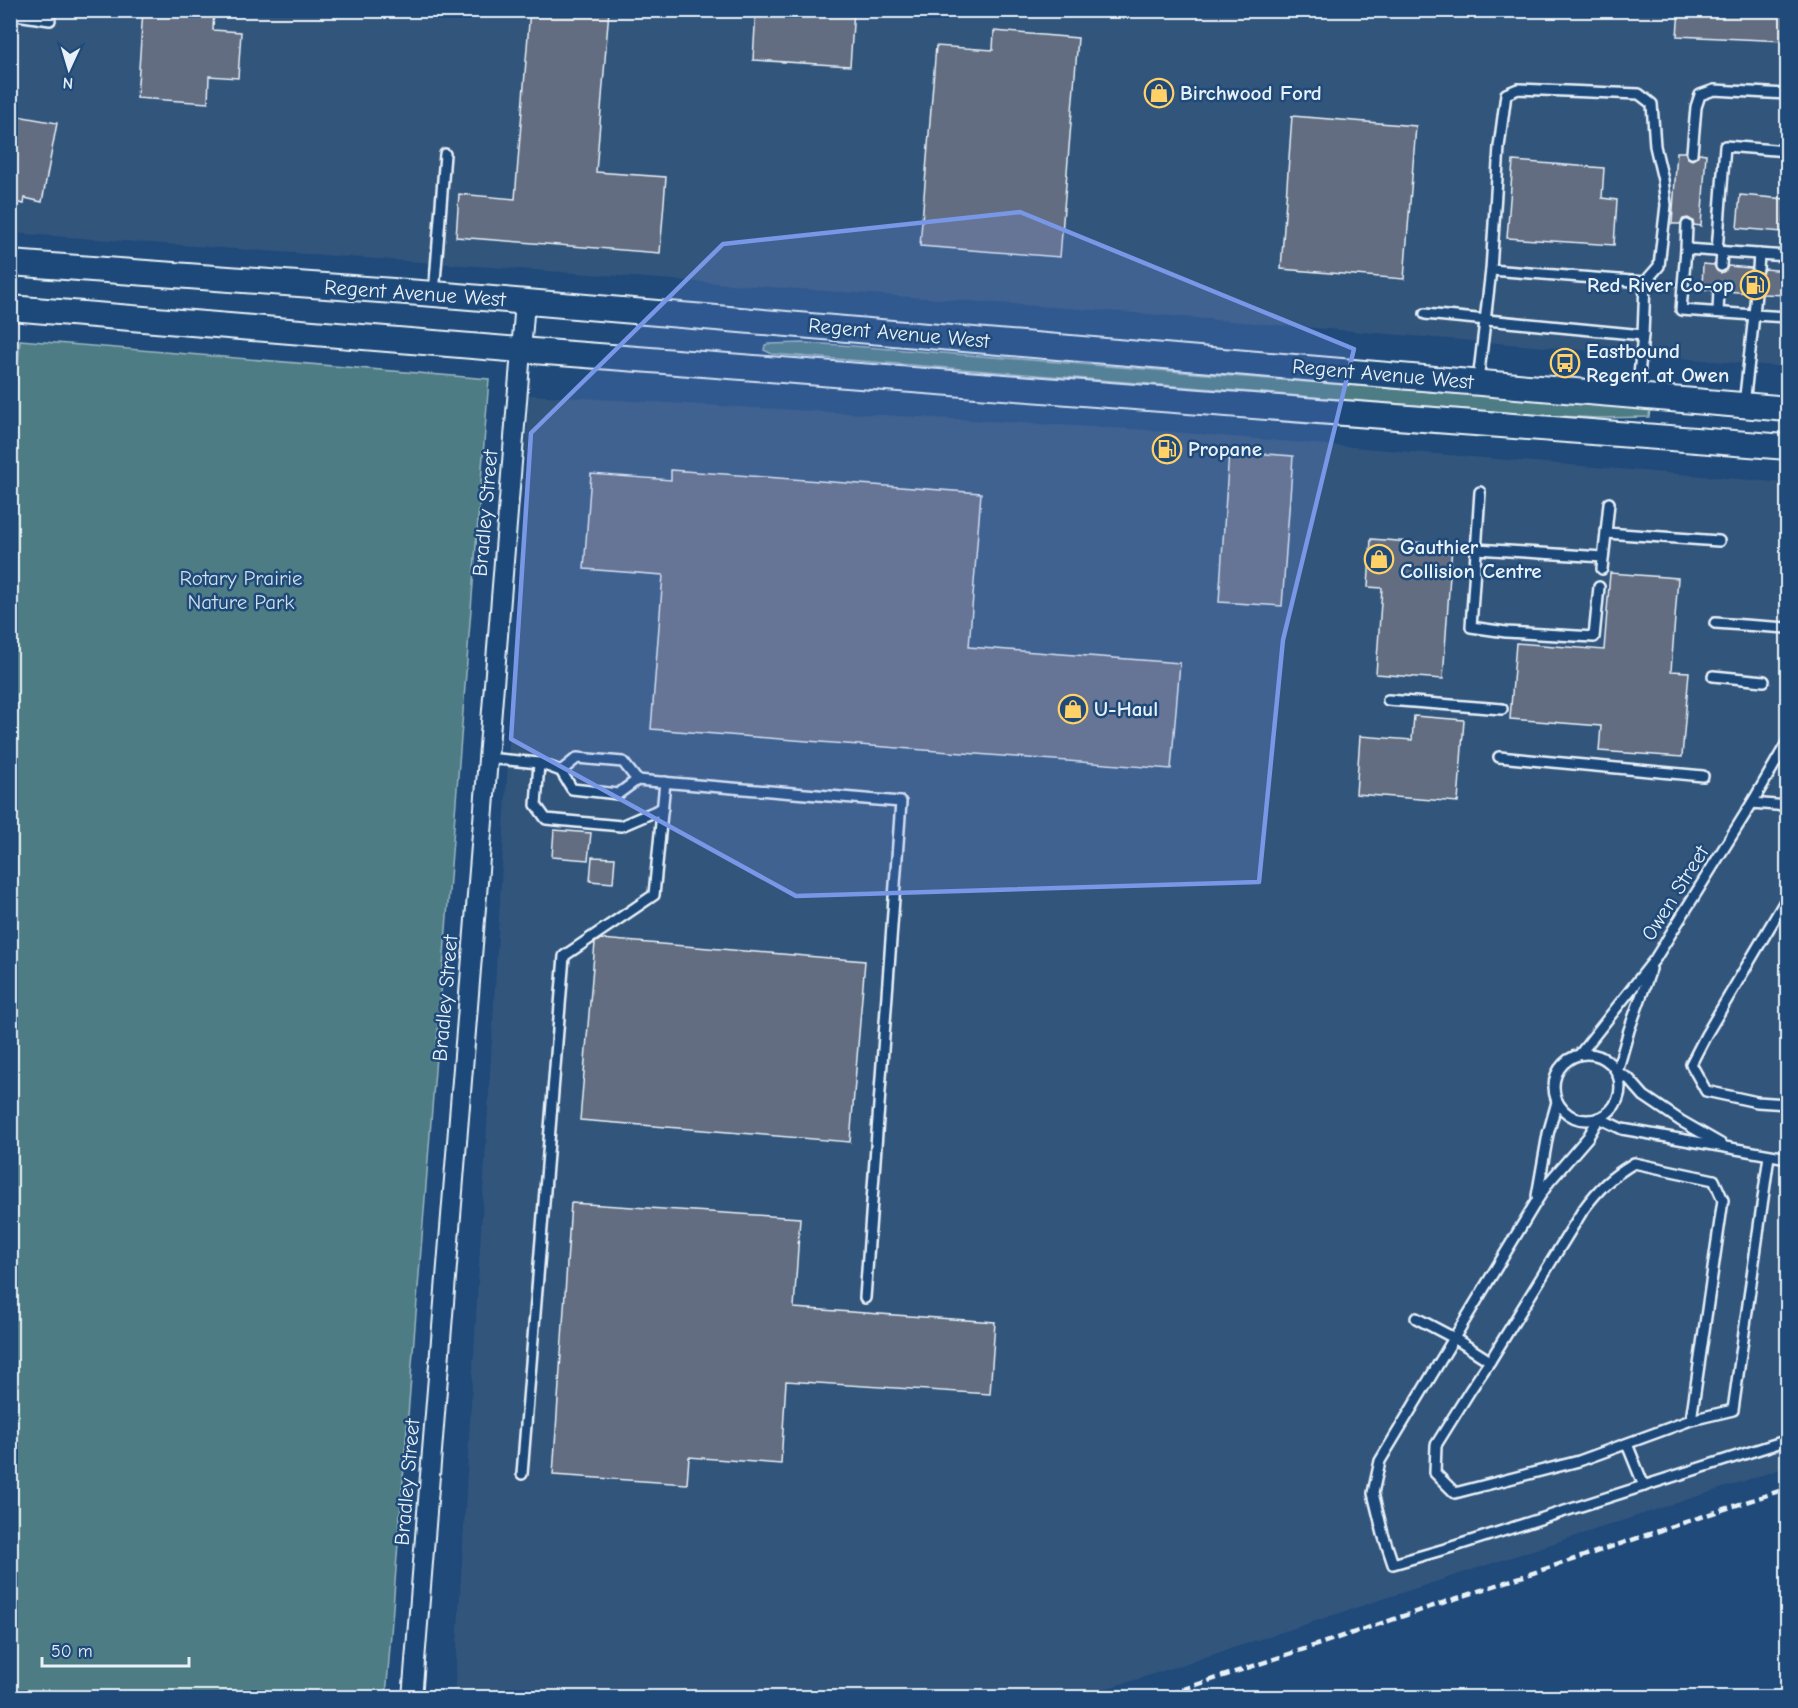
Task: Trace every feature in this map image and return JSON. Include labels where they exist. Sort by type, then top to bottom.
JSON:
[{"type":"main road","name":"Regent Avenue West","points":[[10,263],[434,294],[1788,409]]},
{"type":"main road","name":"Regent Avenue West","points":[[10,308],[520,350],[1788,447]]},
{"type":"street","name":"Bradley Street","points":[[412,1698],[525,302]]},
{"type":"lane","points":[[10,14],[50,20]]},
{"type":"lane","points":[[1478,382],[1491,270],[1499,147],[1506,94],[1518,89],[1639,94],[1652,104],[1655,146],[1666,206],[1659,266],[1645,282],[1637,395]]},
{"type":"lane","points":[[1692,153],[1696,107],[1701,95],[1714,90],[1788,94]]},
{"type":"lane","points":[[1721,266],[1719,251],[1725,146],[1788,151]]},
{"type":"lane","points":[[434,294],[445,154]]},
{"type":"lane","points":[[1687,225],[1681,310],[1788,317]]},
{"type":"lane","points":[[1686,249],[1788,256]]},
{"type":"lane","points":[[1758,269],[1760,254]]},
{"type":"lane","points":[[1491,270],[1645,282]]},
{"type":"lane","points":[[1718,312],[1719,290]]},
{"type":"lane","points":[[1744,405],[1756,293]]},
{"type":"lane","points":[[1425,314],[1643,335]]},
{"type":"lane","points":[[1480,492],[1471,627],[1506,632],[1594,637],[1599,587]]},
{"type":"lane","points":[[1602,569],[1609,502]]},
{"type":"lane","points":[[1606,533],[1719,541]]},
{"type":"lane","points":[[1476,549],[1603,556]]},
{"type":"lane","points":[[1714,623],[1787,628]]},
{"type":"lane","points":[[1713,676],[1764,681]]},
{"type":"lane","points":[[1388,700],[1502,709]]},
{"type":"lane","name":"Owen Street","points":[[1557,1102],[1554,1083],[1561,1065],[1580,1054],[1655,958],[1788,741]]},
{"type":"lane","points":[[1499,757],[1702,776]]},
{"type":"lane","points":[[487,758],[539,763],[561,771],[572,789],[618,794],[637,780],[902,802],[865,1298]]},
{"type":"lane","points":[[561,771],[577,758],[623,762],[637,780]]},
{"type":"lane","points":[[539,763],[536,805],[546,819],[621,826],[663,808]]},
{"type":"lane","points":[[522,1474],[564,956],[654,895],[665,782]]},
{"type":"lane","points":[[1752,802],[1788,806]]},
{"type":"lane","points":[[1788,896],[1691,1064],[1706,1090],[1757,1102],[1788,1104]]},
{"type":"lane","points":[[1617,1072],[1629,1030],[1655,958]]},
{"type":"lane","points":[[1557,1102],[1571,1116],[1590,1120],[1609,1112],[1616,1104],[1620,1094],[1620,1083],[1611,1063],[1602,1056],[1591,1053],[1580,1054]]},
{"type":"lane","points":[[1617,1072],[1629,1079],[1644,1096],[1727,1148]]},
{"type":"lane","points":[[1536,1202],[1548,1134],[1557,1102]]},
{"type":"lane","points":[[1599,1118],[1622,1129],[1788,1158]]},
{"type":"lane","points":[[1599,1118],[1588,1137],[1549,1182],[1536,1202],[1380,1461],[1373,1493],[1393,1564],[1788,1440]]},
{"type":"lane","points":[[1691,1420],[1723,1200],[1714,1180],[1634,1163],[1598,1189],[1583,1210],[1436,1445],[1436,1473],[1455,1493],[1579,1461],[1691,1420],[1733,1410],[1769,1156]]},
{"type":"lane","points":[[1416,1318],[1490,1361]]},
{"type":"lane","points":[[1627,1444],[1644,1486]]},
{"type":"highlighted area","points":[[1020,212],[1354,349],[1283,640],[1259,882],[796,896],[511,739],[531,433],[723,244]]},
{"type":"shaded area","points":[[10,11],[1787,11],[1787,367],[1122,312],[11,233]]},
{"type":"shaded area","points":[[529,395],[1148,430],[1787,483],[1787,1467],[1132,1681],[1075,1697],[454,1698]]},
{"type":"green space","name":"Rotary Prairie Nature Park","points":[[20,340],[489,379],[386,1697],[11,1697],[10,457]]},
{"type":"green space","points":[[804,343],[1650,409],[1649,417],[1597,418],[1539,415],[772,354],[764,350],[765,345],[768,344]]},
{"type":"building","points":[[143,10],[214,10],[213,30],[241,32],[238,78],[209,76],[208,103],[137,98]]},
{"type":"building","points":[[530,10],[609,10],[596,172],[666,177],[660,253],[456,237],[459,194],[515,199]]},
{"type":"building","points":[[756,10],[854,10],[850,66],[753,60]]},
{"type":"building","points":[[1679,10],[1786,10],[1785,41],[1677,36]]},
{"type":"building","points":[[994,31],[1078,38],[1060,257],[920,246],[936,46],[993,50]]},
{"type":"building","points":[[12,115],[57,123],[42,202],[25,198],[24,204],[10,201]]},
{"type":"building","points":[[1292,116],[1416,126],[1404,279],[1281,269]]},
{"type":"building","points":[[1677,152],[1685,152],[1692,160],[1699,153],[1706,154],[1701,226],[1694,225],[1693,221],[1688,218],[1683,219],[1680,224],[1672,224]]},
{"type":"building","points":[[1513,161],[1604,168],[1602,198],[1617,200],[1614,245],[1507,238]]},
{"type":"building","points":[[1740,195],[1786,199],[1783,232],[1737,228]]},
{"type":"building","points":[[1703,264],[1714,265],[1721,273],[1728,266],[1751,268],[1757,276],[1761,275],[1765,269],[1788,271],[1788,295],[1763,294],[1756,286],[1749,293],[1726,291],[1725,286],[1720,283],[1715,284],[1712,290],[1702,289]]},
{"type":"building","points":[[1229,451],[1293,456],[1282,606],[1219,602]]},
{"type":"building","points":[[671,470],[981,493],[969,647],[1180,663],[1171,769],[651,729],[663,575],[584,569],[591,474],[671,480]]},
{"type":"building","points":[[1371,539],[1452,545],[1443,679],[1376,674],[1382,588],[1368,587]]},
{"type":"building","points":[[1610,573],[1678,578],[1671,671],[1689,672],[1682,757],[1599,751],[1601,726],[1510,719],[1516,643],[1604,650]]},
{"type":"building","points":[[1414,716],[1464,720],[1458,802],[1356,794],[1360,736],[1412,740]]},
{"type":"building","points":[[554,830],[591,833],[588,860],[552,857]]},
{"type":"building","points":[[592,857],[615,858],[613,883],[590,881]]},
{"type":"building","points":[[601,939],[865,961],[850,1142],[580,1120],[595,943]]},
{"type":"building","points":[[571,1203],[800,1218],[794,1308],[995,1322],[990,1394],[786,1381],[781,1464],[689,1457],[687,1484],[553,1475]]},
{"type":"railway","points":[[1157,1698],[1788,1488]]},
{"type":"place","name":"Birchwood Ford","points":[[1159,93]]},
{"type":"place","name":"Red River Co-op","points":[[1755,285]]},
{"type":"place","name":"Eastbound Regent at Owen","points":[[1565,363]]},
{"type":"place","name":"Propane","points":[[1167,449]]},
{"type":"place","name":"Gauthier Collision Centre","points":[[1379,559]]},
{"type":"place","name":"U-Haul","points":[[1073,709]]}]
